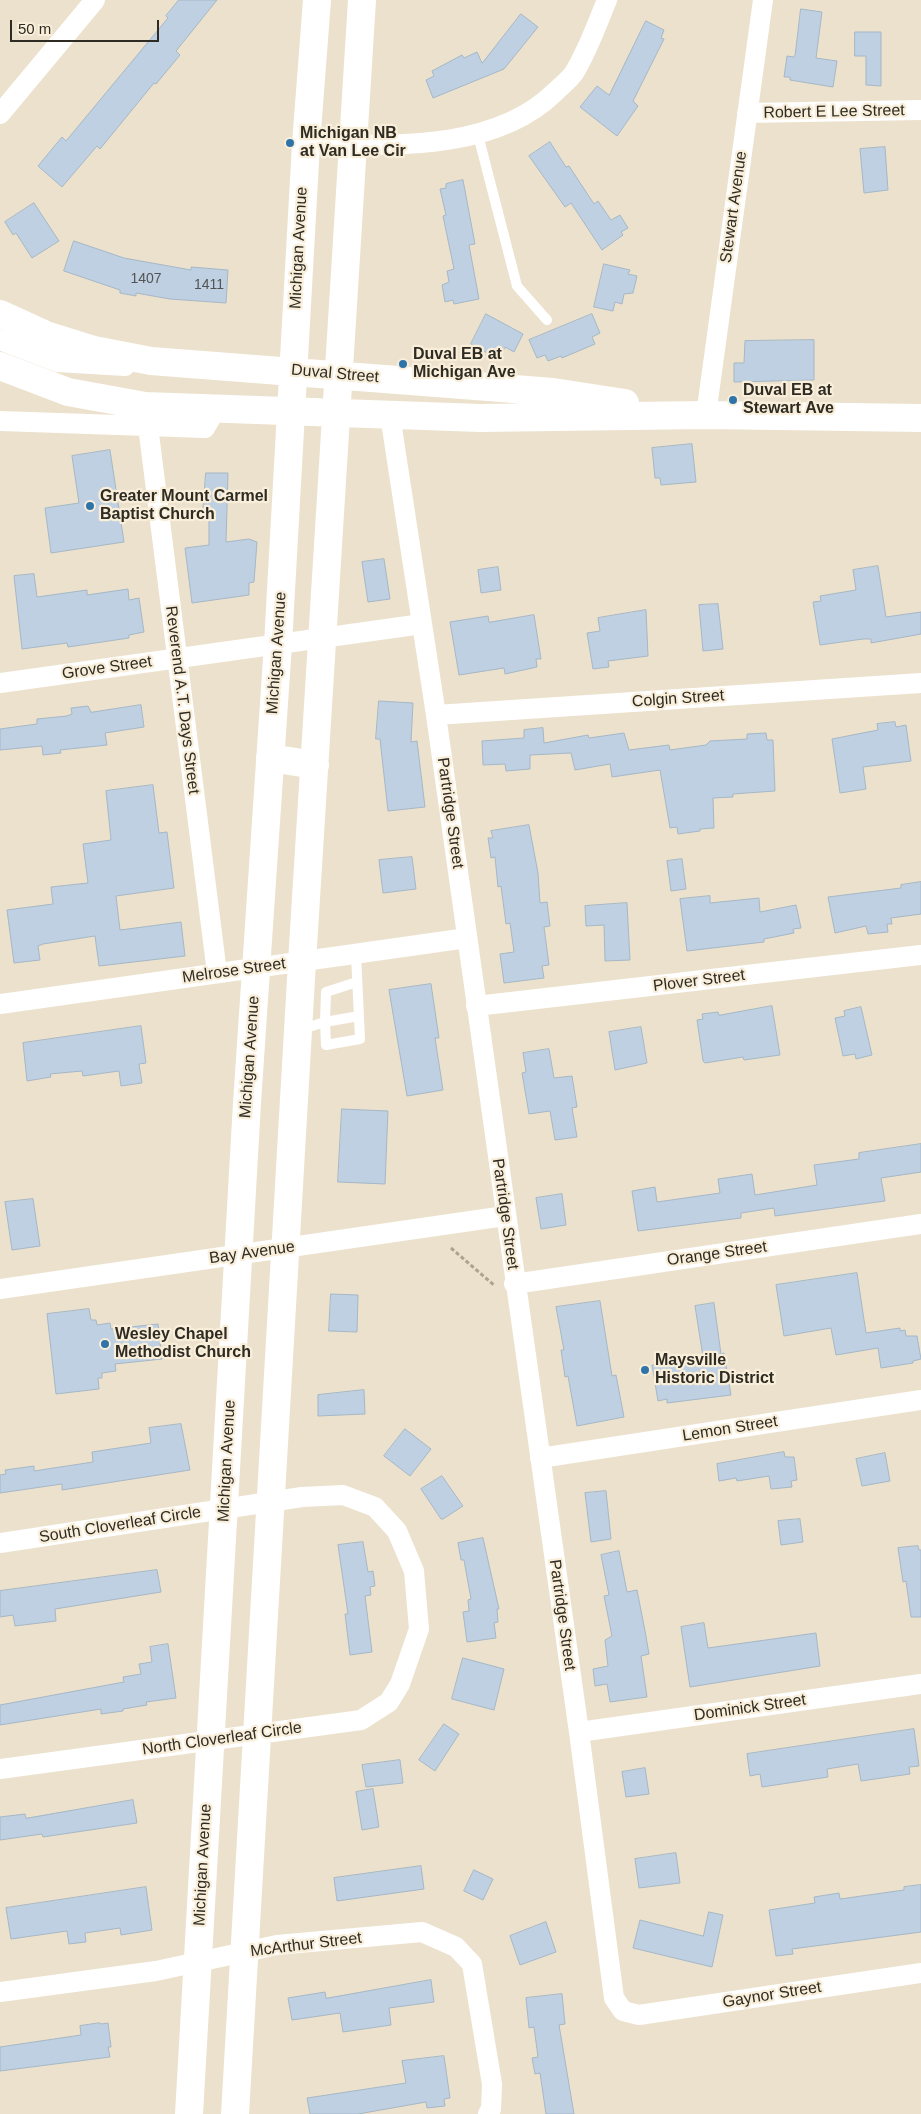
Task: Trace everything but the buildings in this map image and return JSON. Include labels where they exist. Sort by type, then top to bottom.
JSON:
[{"type":"main road","name":"Michigan Avenue","points":[[189,2114],[209,1740],[256,968],[278,644],[306,144],[317,0]]},
{"type":"main road","points":[[235,2114],[302,962],[362,0]]},
{"type":"main road","name":"Duval Street","points":[[0,314],[46,335],[94,350],[151,361],[292,370],[553,392],[706,415]]},
{"type":"main road","name":"Duval Street","points":[[0,366],[68,392],[145,406],[480,418],[706,415],[921,418]]},
{"type":"main road","points":[[270,758],[315,765]]},
{"type":"street","points":[[0,114],[95,0]]},
{"type":"street","points":[[306,144],[388,145],[478,135],[514,120],[545,102],[573,74],[594,33],[607,0]]},
{"type":"street","name":"Stewart Avenue","points":[[706,415],[763,0]]},
{"type":"street","name":"Robert E Lee Street","points":[[747,113],[921,110]]},
{"type":"street","points":[[0,340],[57,362],[121,366],[151,361]]},
{"type":"street","points":[[0,421],[205,428],[216,409]]},
{"type":"street","name":"Partridge Street","points":[[390,415],[436,715],[505,1216],[507,1287],[540,1458],[614,1998],[623,2011]]},
{"type":"street","name":"Reverend A.T. Days Street","points":[[148,426],[217,973]]},
{"type":"street","name":"Grove Street","points":[[0,683],[422,624]]},
{"type":"street","name":"Colgin Street","points":[[436,715],[921,683]]},
{"type":"street","name":"Melrose Street","points":[[0,1004],[467,938]]},
{"type":"street","name":"Plover Street","points":[[476,1006],[921,955]]},
{"type":"street","name":"Bay Avenue","points":[[0,1289],[239,1256],[505,1216]]},
{"type":"street","name":"Orange Street","points":[[507,1287],[921,1224]]},
{"type":"street","name":"Lemon Street","points":[[540,1458],[921,1400]]},
{"type":"street","name":"South Cloverleaf Circle","points":[[0,1543],[302,1497],[343,1495],[375,1507],[397,1531],[414,1571],[419,1629],[410,1656]]},
{"type":"street","name":"North Cloverleaf Circle","points":[[0,1769],[361,1720],[389,1702],[400,1684],[410,1656]]},
{"type":"street","name":"Dominick Street","points":[[579,1732],[921,1684]]},
{"type":"street","name":"McArthur Street","points":[[0,1992],[156,1971],[277,1945],[422,1932],[456,1947],[472,1964],[492,2084],[491,2109],[488,2114]]},
{"type":"street","name":"Gaynor Street","points":[[623,2011],[639,2015],[921,1973]]},
{"type":"lane","points":[[478,135],[518,286],[547,320]]},
{"type":"lane","points":[[356,954],[360,1039],[326,1044],[326,992],[357,982]]},
{"type":"lane","points":[[298,1030],[325,1022],[359,1016]]},
{"type":"path","points":[[451,1248],[507,1287]]},
{"type":"place","name":"Michigan NB at Van Lee Cir","points":[[290,143]]},
{"type":"place","name":"Duval EB at Michigan Ave","points":[[403,364]]},
{"type":"place","name":"Duval EB at Stewart Ave","points":[[733,400]]},
{"type":"place","name":"Greater Mount Carmel Baptist Church","points":[[90,506]]},
{"type":"place","name":"Wesley Chapel Methodist Church","points":[[105,1344]]},
{"type":"place","name":"Maysville Historic District","points":[[645,1370]]}]
